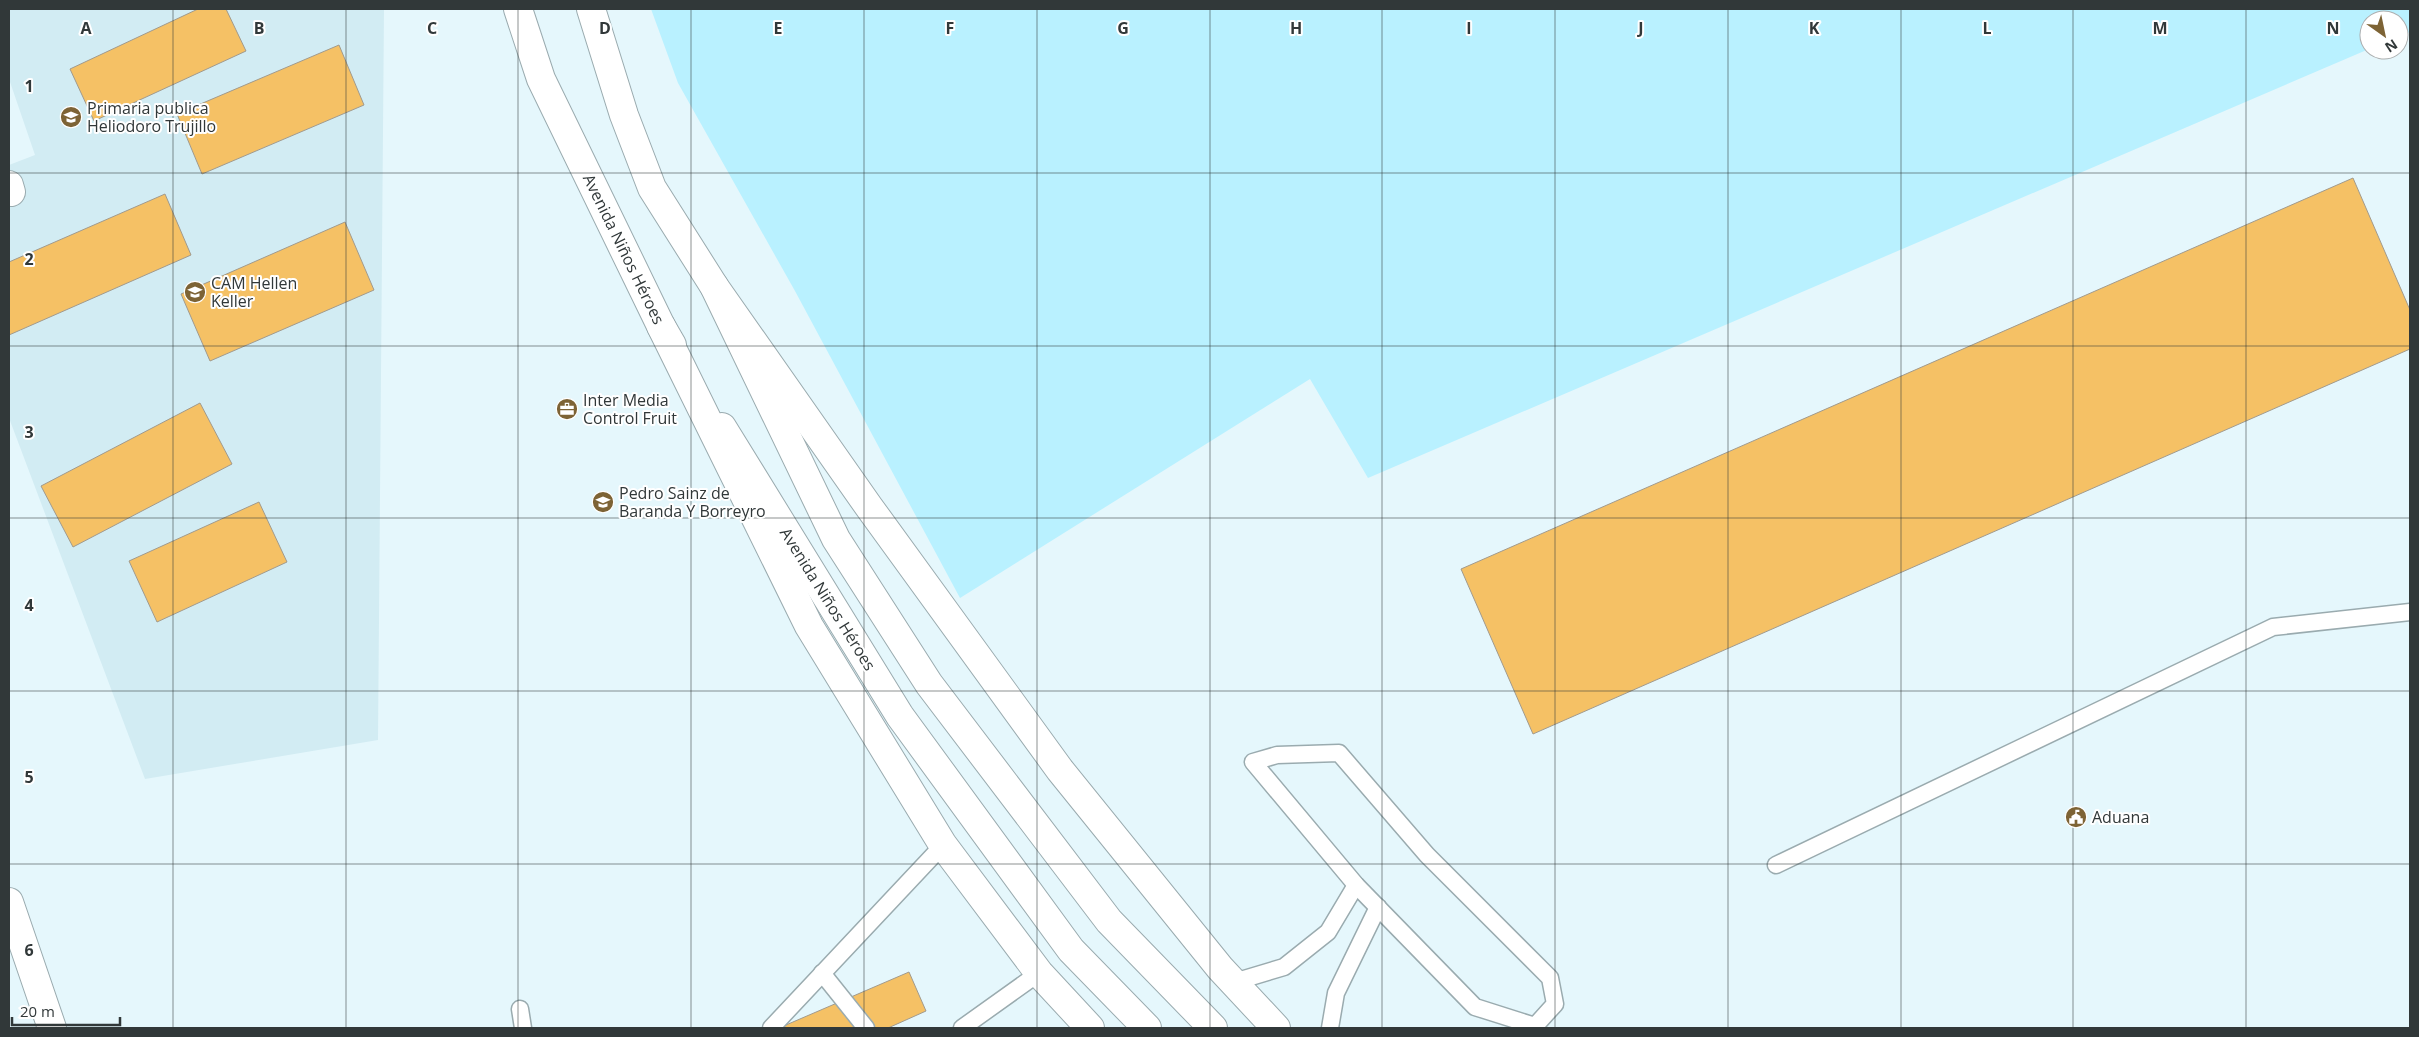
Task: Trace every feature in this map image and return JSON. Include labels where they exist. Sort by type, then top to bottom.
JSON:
[{"type":"main road","name":"Avenida Niños Héroes","points":[[518,9],[541,79],[661,326],[900,716],[1071,950],[1147,1028]]},
{"type":"main road","points":[[590,9],[624,115],[652,188],[714,286],[869,507],[1060,770],[1220,968],[1276,1028]]},
{"type":"main road","points":[[714,286],[836,539],[929,684],[1110,921],[1212,1028]]},
{"type":"main road","points":[[661,326],[809,626],[943,845],[1039,973],[1090,1028]]},
{"type":"main road","points":[[9,902],[52,1028]]},
{"type":"lane","points":[[1776,865],[2273,627],[2410,612]]},
{"type":"lane","points":[[1339,752],[1427,855],[1550,978],[1555,1004],[1536,1026],[1475,1007],[1378,907],[1356,886],[1253,762],[1277,754],[1339,752]]},
{"type":"lane","points":[[771,1028],[943,845]]},
{"type":"lane","points":[[1234,982],[1284,967],[1328,932],[1356,886]]},
{"type":"lane","points":[[1330,1028],[1336,993],[1378,907]]},
{"type":"lane","points":[[822,973],[866,1028]]},
{"type":"lane","points":[[962,1028],[1039,973]]},
{"type":"lane","points":[[520,1009],[524,1028]]},
{"type":"shaded area","name":"CAM Hellen Keller","points":[[9,9],[384,9],[378,740],[145,779],[9,418],[9,165],[35,155],[9,79]]},
{"type":"shaded area","points":[[651,9],[2410,9],[2410,32],[2409,10],[2359,10],[2359,53],[1368,478],[1310,379],[960,598],[795,291],[678,83]]},
{"type":"building","points":[[198,9],[226,9],[246,51],[94,121],[70,69]]},
{"type":"building","points":[[339,45],[364,105],[202,174],[177,114]]},
{"type":"building","points":[[2353,178],[2410,310],[2410,349],[1533,734],[1461,569]]},
{"type":"building","points":[[165,194],[191,255],[9,335],[9,262]]},
{"type":"building","points":[[345,222],[374,290],[210,361],[181,294]]},
{"type":"building","points":[[200,403],[232,464],[73,547],[41,486]]},
{"type":"building","points":[[259,502],[287,562],[157,622],[129,561]]},
{"type":"building","points":[[909,972],[926,1011],[888,1028],[779,1028]]},
{"type":"place","name":"Primaria publica Heliodoro Trujillo","points":[[71,117]]},
{"type":"place","name":"CAM Hellen Keller","points":[[195,292]]},
{"type":"place","name":"Inter Media Control Fruit","points":[[567,409]]},
{"type":"place","name":"Pedro Sainz de Baranda Y Borreyro","points":[[603,502]]},
{"type":"place","name":"Aduana","points":[[2076,817]]}]
